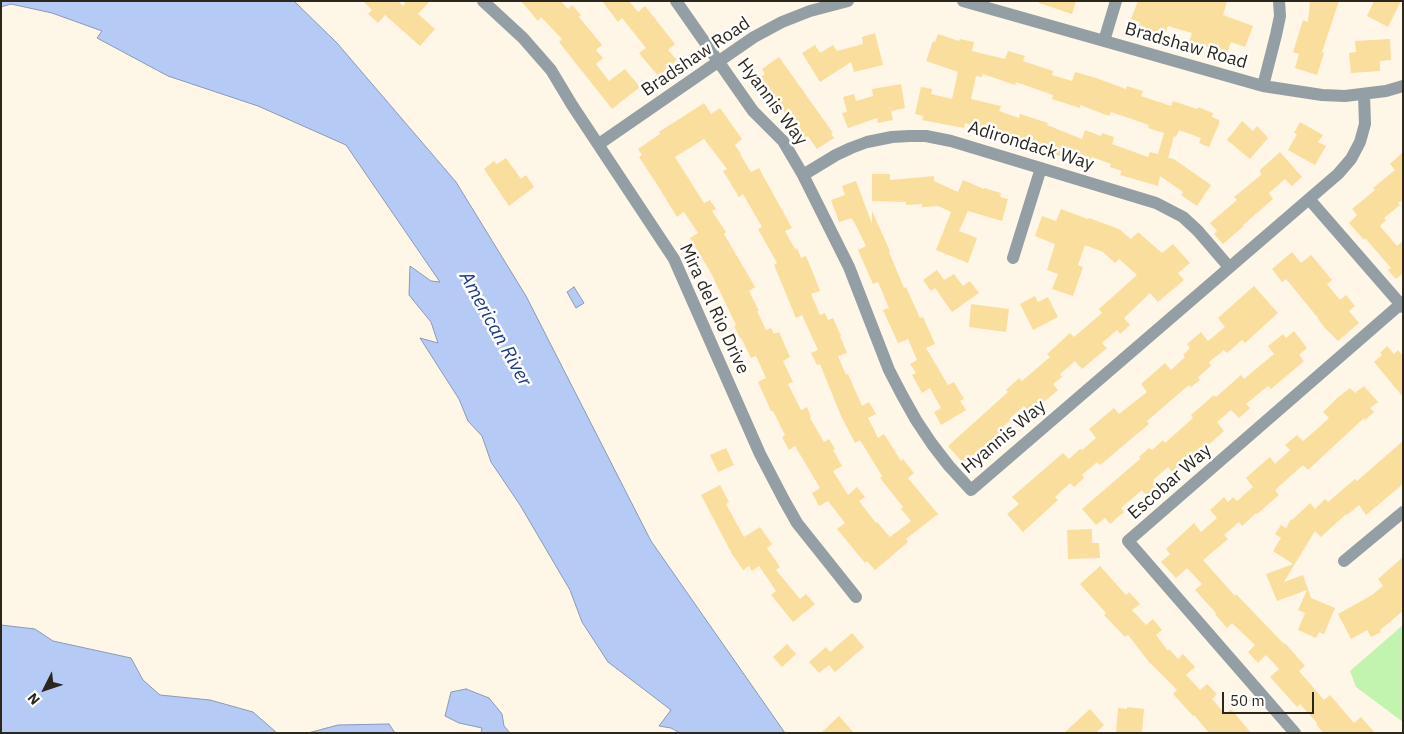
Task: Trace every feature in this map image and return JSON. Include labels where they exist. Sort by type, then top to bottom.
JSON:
[{"type":"street","name":"Mira del Rio Drive","points":[[483,1],[523,38],[551,70],[674,259],[760,454],[784,500],[797,522],[856,597]]},
{"type":"street","name":"Hyannis Way","points":[[676,1],[753,111],[783,141],[803,175],[849,268],[889,370],[902,395],[932,444],[971,490],[1338,174],[1351,159],[1360,142],[1365,124],[1364,94]]},
{"type":"street","name":"Bradshaw Road","points":[[599,144],[754,37],[782,22],[810,11],[848,1]]},
{"type":"street","name":"Bradshaw Road","points":[[963,1],[1263,86],[1322,95],[1345,96],[1386,91],[1403,86]]},
{"type":"street","points":[[1104,41],[1116,1]]},
{"type":"street","points":[[1263,86],[1280,16],[1279,1]]},
{"type":"street","name":"Adirondack Way","points":[[803,175],[836,155],[867,142],[909,136],[926,136],[951,141],[1156,203],[1174,212],[1198,231],[1229,268]]},
{"type":"street","points":[[1013,258],[1041,168]]},
{"type":"street","points":[[1309,199],[1402,305]]},
{"type":"street","name":"Escobar Way","points":[[1295,733],[1128,541],[1402,305]]},
{"type":"street","points":[[1344,561],[1403,512]]},
{"type":"green space","points":[[1403,625],[1403,722],[1356,687],[1350,671]]},
{"type":"water","name":"American River","points":[[1,1],[294,1],[337,43],[456,182],[526,296],[651,541],[785,733],[680,733],[671,728],[659,726],[671,710],[608,662],[582,622],[570,590],[520,505],[491,462],[482,436],[468,421],[459,399],[420,338],[438,343],[431,322],[409,295],[410,266],[431,281],[440,282],[346,145],[258,106],[168,76],[97,38],[102,31],[52,13],[11,4],[1,7]]},
{"type":"water","points":[[574,287],[584,303],[576,308],[567,292]]},
{"type":"water","points":[[1,625],[35,629],[53,641],[131,658],[143,680],[160,695],[210,700],[253,712],[277,733],[1,733]]},
{"type":"water","points":[[466,689],[489,698],[502,714],[504,726],[510,733],[481,733],[482,728],[459,723],[445,716],[451,692]]},
{"type":"water","points":[[389,724],[395,733],[308,733],[338,725]]},
{"type":"building","points":[[363,1],[398,1],[403,6],[406,1],[430,1],[418,14],[435,29],[420,46],[385,15],[378,23],[368,14],[372,10]]},
{"type":"building","points":[[521,1],[561,1],[568,9],[572,5],[581,15],[579,17],[602,45],[596,50],[603,58],[596,64],[609,81],[625,69],[640,87],[612,109],[559,42],[562,39],[541,17],[538,21]]},
{"type":"building","points":[[602,1],[629,1],[638,12],[645,6],[675,44],[668,50],[677,60],[658,76],[639,53],[646,48],[622,18],[618,22]]},
{"type":"building","points":[[1039,1],[1076,1],[1072,14],[1039,3]]},
{"type":"building","points":[[1138,1],[1227,1],[1223,15],[1253,26],[1245,47],[1231,42],[1227,53],[1189,42],[1192,33],[1168,26],[1166,32],[1159,29],[1155,40],[1136,33],[1140,22],[1131,19]]},
{"type":"building","points":[[1310,1],[1339,1],[1322,52],[1324,53],[1317,75],[1295,68],[1299,54],[1293,52],[1303,20],[1308,22]]},
{"type":"building","points":[[1374,1],[1401,1],[1388,27],[1367,16]]},
{"type":"building","points":[[875,33],[883,65],[854,72],[851,62],[820,82],[802,53],[815,45],[820,53],[833,45],[837,51],[863,44],[862,37]]},
{"type":"building","points":[[938,34],[959,41],[960,39],[974,42],[972,51],[1005,59],[1008,51],[1025,56],[1023,61],[1053,71],[1052,75],[1072,81],[1075,72],[1126,89],[1127,86],[1143,91],[1141,96],[1171,106],[1173,101],[1213,113],[1212,117],[1219,120],[1219,124],[1209,147],[1199,143],[1201,138],[1179,130],[1176,137],[1174,136],[1168,158],[1174,159],[1211,185],[1197,206],[1181,195],[1183,192],[1160,176],[1158,186],[1120,175],[1122,171],[1110,167],[1111,164],[1092,157],[1088,166],[1054,154],[1055,152],[1045,148],[1045,146],[1026,139],[1024,146],[992,137],[994,133],[965,123],[964,128],[922,120],[923,116],[915,114],[921,87],[932,89],[931,94],[952,99],[958,72],[926,61],[933,41],[935,42]],"holes":[[[983,74],[1015,85],[1016,82],[1053,95],[1052,99],[1080,108],[1080,105],[1109,116],[1111,112],[1149,125],[1148,128],[1164,133],[1158,154],[1150,152],[1148,157],[1112,144],[1114,137],[1102,133],[1101,136],[1085,130],[1082,139],[1047,125],[1048,123],[1020,114],[1019,118],[999,111],[1001,106],[971,99],[976,76],[982,77]]]},
{"type":"building","points":[[1390,39],[1391,60],[1380,61],[1380,71],[1351,73],[1349,53],[1356,52],[1355,41]]},
{"type":"building","points":[[779,57],[833,133],[831,134],[834,138],[817,149],[808,136],[801,140],[761,77],[765,74],[762,69]]},
{"type":"building","points":[[901,84],[905,108],[891,111],[893,120],[878,123],[877,118],[848,128],[842,113],[847,112],[843,97],[854,94],[856,101],[873,96],[872,89]]},
{"type":"building","points":[[704,103],[711,114],[720,108],[742,139],[735,145],[740,154],[751,172],[759,168],[792,228],[785,231],[795,249],[797,248],[801,258],[806,256],[820,291],[811,294],[820,315],[825,313],[828,320],[833,318],[847,353],[838,356],[862,406],[869,402],[876,414],[868,418],[878,438],[884,434],[901,461],[903,459],[914,473],[908,478],[938,514],[906,539],[908,542],[875,570],[867,561],[865,563],[837,529],[845,523],[828,501],[819,506],[812,493],[820,488],[795,446],[789,450],[782,437],[785,435],[773,411],[771,411],[758,382],[766,378],[756,356],[751,358],[734,326],[736,325],[711,273],[690,238],[698,233],[684,212],[677,217],[639,157],[642,155],[638,149],[660,134],[659,132]],"holes":[[[704,139],[727,169],[723,171],[739,197],[743,194],[762,227],[758,229],[777,263],[774,265],[796,318],[802,315],[818,350],[811,353],[817,365],[820,364],[841,416],[855,443],[860,440],[882,476],[880,478],[903,507],[901,509],[911,521],[890,537],[859,501],[865,497],[857,487],[848,495],[833,471],[842,466],[833,450],[835,449],[829,439],[824,442],[810,418],[807,407],[801,410],[788,384],[793,382],[783,361],[790,357],[779,332],[774,334],[771,328],[766,330],[749,291],[755,287],[724,234],[726,232],[712,211],[716,209],[710,200],[704,203],[675,157]]]},
{"type":"building","points":[[1242,121],[1253,131],[1257,126],[1268,138],[1250,159],[1227,140]]},
{"type":"building","points":[[1300,122],[1323,135],[1318,142],[1326,146],[1315,165],[1288,150],[1297,134],[1294,133]]},
{"type":"building","points":[[1280,152],[1302,177],[1292,186],[1285,179],[1269,193],[1273,199],[1223,244],[1214,234],[1217,231],[1210,223],[1237,200],[1234,197],[1261,175],[1260,170]]},
{"type":"building","points":[[1403,152],[1403,200],[1398,203],[1400,205],[1384,218],[1386,220],[1380,226],[1397,246],[1403,241],[1403,273],[1396,279],[1388,270],[1391,268],[1349,223],[1357,215],[1352,209],[1395,170],[1390,164]]},
{"type":"building","points":[[506,158],[521,179],[526,175],[534,187],[509,206],[484,169],[494,161],[497,164]]},
{"type":"building","points":[[872,174],[890,174],[890,180],[934,176],[934,181],[958,192],[963,180],[984,189],[1001,193],[1000,197],[1008,199],[1002,221],[968,211],[959,231],[977,238],[968,263],[936,250],[951,212],[938,206],[922,207],[922,204],[906,205],[906,202],[872,201]]},
{"type":"building","points":[[856,181],[872,224],[872,211],[904,288],[906,287],[920,318],[923,317],[935,344],[926,348],[948,385],[954,382],[964,399],[960,401],[966,410],[941,425],[934,412],[941,408],[930,388],[922,393],[912,375],[916,373],[910,364],[917,360],[908,339],[898,343],[883,310],[889,308],[878,282],[873,284],[858,250],[866,246],[852,218],[839,222],[831,200],[845,195],[842,186]]},
{"type":"building","points":[[1061,209],[1119,229],[1131,239],[1138,232],[1162,253],[1173,244],[1190,263],[1178,273],[1184,280],[1158,302],[1150,293],[1124,318],[1130,325],[1120,334],[1117,330],[1102,343],[1107,348],[1082,369],[1075,361],[1060,374],[1062,377],[1053,384],[1058,390],[1030,414],[1024,406],[999,430],[1004,436],[978,461],[972,455],[963,463],[948,446],[1008,392],[1006,390],[1019,378],[1022,381],[1050,357],[1047,354],[1070,333],[1074,337],[1102,313],[1099,309],[1137,275],[1119,259],[1115,263],[1103,252],[1085,245],[1078,265],[1083,267],[1073,296],[1052,289],[1058,274],[1047,270],[1055,244],[1035,236],[1042,216],[1056,221]]},
{"type":"building","points":[[1292,252],[1301,263],[1311,255],[1332,280],[1327,284],[1340,300],[1346,295],[1355,306],[1349,311],[1359,323],[1338,341],[1324,327],[1286,279],[1282,282],[1272,269]]},
{"type":"building","points":[[937,270],[944,280],[954,274],[963,286],[970,281],[979,293],[952,312],[935,288],[931,291],[923,280]]},
{"type":"building","points":[[1254,286],[1278,313],[1245,343],[1242,340],[1227,353],[1224,350],[1209,362],[1211,366],[1198,377],[1200,380],[1191,387],[1189,385],[1147,421],[1149,424],[1100,465],[1097,462],[1082,475],[1084,478],[1074,487],[1070,483],[1055,497],[1058,500],[1023,532],[1007,514],[1019,504],[1012,497],[1063,453],[1069,459],[1096,438],[1089,429],[1114,408],[1119,414],[1147,392],[1141,384],[1165,363],[1171,370],[1185,357],[1183,355],[1190,348],[1187,344],[1201,332],[1208,341],[1225,327],[1218,318]]},
{"type":"building","points":[[1035,296],[1038,302],[1048,297],[1058,317],[1033,330],[1020,304]]},
{"type":"building","points":[[971,304],[1009,309],[1006,332],[969,327]]},
{"type":"building","points":[[1294,331],[1307,348],[1299,355],[1304,361],[1271,389],[1268,386],[1246,404],[1250,408],[1239,418],[1231,410],[1217,422],[1224,431],[1174,474],[1168,467],[1153,480],[1159,487],[1148,497],[1142,490],[1121,508],[1124,512],[1110,524],[1105,518],[1096,525],[1082,509],[1140,459],[1139,457],[1149,448],[1152,450],[1163,440],[1165,443],[1193,418],[1191,415],[1214,395],[1216,397],[1241,375],[1244,379],[1274,354],[1268,346],[1283,334],[1286,338]]},
{"type":"building","points":[[1387,346],[1394,354],[1398,350],[1403,356],[1403,397],[1374,362],[1382,355],[1380,353]]},
{"type":"building","points":[[1364,386],[1378,402],[1370,408],[1374,412],[1365,420],[1364,418],[1308,470],[1303,465],[1275,490],[1279,495],[1242,526],[1239,522],[1224,535],[1228,539],[1203,560],[1235,596],[1236,594],[1305,666],[1299,671],[1324,700],[1330,695],[1354,723],[1361,717],[1375,733],[1323,733],[1317,723],[1300,704],[1297,707],[1270,677],[1279,669],[1266,655],[1258,663],[1248,652],[1255,645],[1232,623],[1227,628],[1195,590],[1202,584],[1187,568],[1176,578],[1161,562],[1170,554],[1166,549],[1194,523],[1201,532],[1217,518],[1210,510],[1224,497],[1228,502],[1233,497],[1237,501],[1253,487],[1246,478],[1270,457],[1275,464],[1290,450],[1285,445],[1297,435],[1303,441],[1329,418],[1323,412],[1337,398],[1350,388],[1355,393]]},
{"type":"building","points":[[1403,441],[1403,484],[1366,515],[1359,505],[1321,537],[1315,531],[1284,582],[1303,575],[1311,598],[1335,608],[1324,634],[1319,632],[1316,638],[1298,630],[1305,613],[1298,610],[1307,590],[1277,601],[1266,574],[1293,564],[1273,551],[1281,538],[1275,534],[1281,525],[1286,528],[1291,519],[1310,503],[1315,509],[1325,499],[1328,502],[1355,479],[1357,481]]},
{"type":"building","points":[[726,448],[734,465],[718,472],[710,455]]},
{"type":"building","points":[[720,485],[729,502],[726,504],[744,537],[760,527],[772,544],[767,548],[780,567],[776,570],[800,599],[806,594],[815,604],[793,622],[771,595],[776,591],[759,566],[752,571],[749,566],[743,570],[732,554],[701,495]]},
{"type":"building","points":[[1092,529],[1092,543],[1099,543],[1100,558],[1068,559],[1067,530]]},
{"type":"building","points":[[1403,557],[1403,611],[1380,630],[1381,632],[1371,637],[1367,630],[1351,639],[1338,614],[1372,595],[1383,586],[1378,579]]},
{"type":"building","points":[[1100,566],[1126,595],[1129,592],[1140,604],[1132,610],[1146,625],[1153,619],[1162,630],[1156,635],[1168,651],[1169,649],[1178,659],[1183,654],[1195,667],[1186,675],[1200,690],[1207,684],[1217,694],[1212,699],[1225,714],[1231,709],[1251,733],[1209,733],[1173,694],[1177,690],[1149,662],[1128,635],[1125,637],[1104,615],[1106,613],[1080,584]]},
{"type":"building","points":[[852,633],[864,647],[835,672],[829,665],[819,673],[809,662],[826,647],[830,652]]},
{"type":"building","points":[[787,644],[796,654],[782,667],[773,657]]},
{"type":"building","points":[[1127,707],[1144,709],[1142,733],[1116,733],[1118,708],[1127,709]]},
{"type":"building","points":[[1090,709],[1104,725],[1096,733],[1064,733]]},
{"type":"building","points":[[839,716],[854,733],[821,733]]}]
